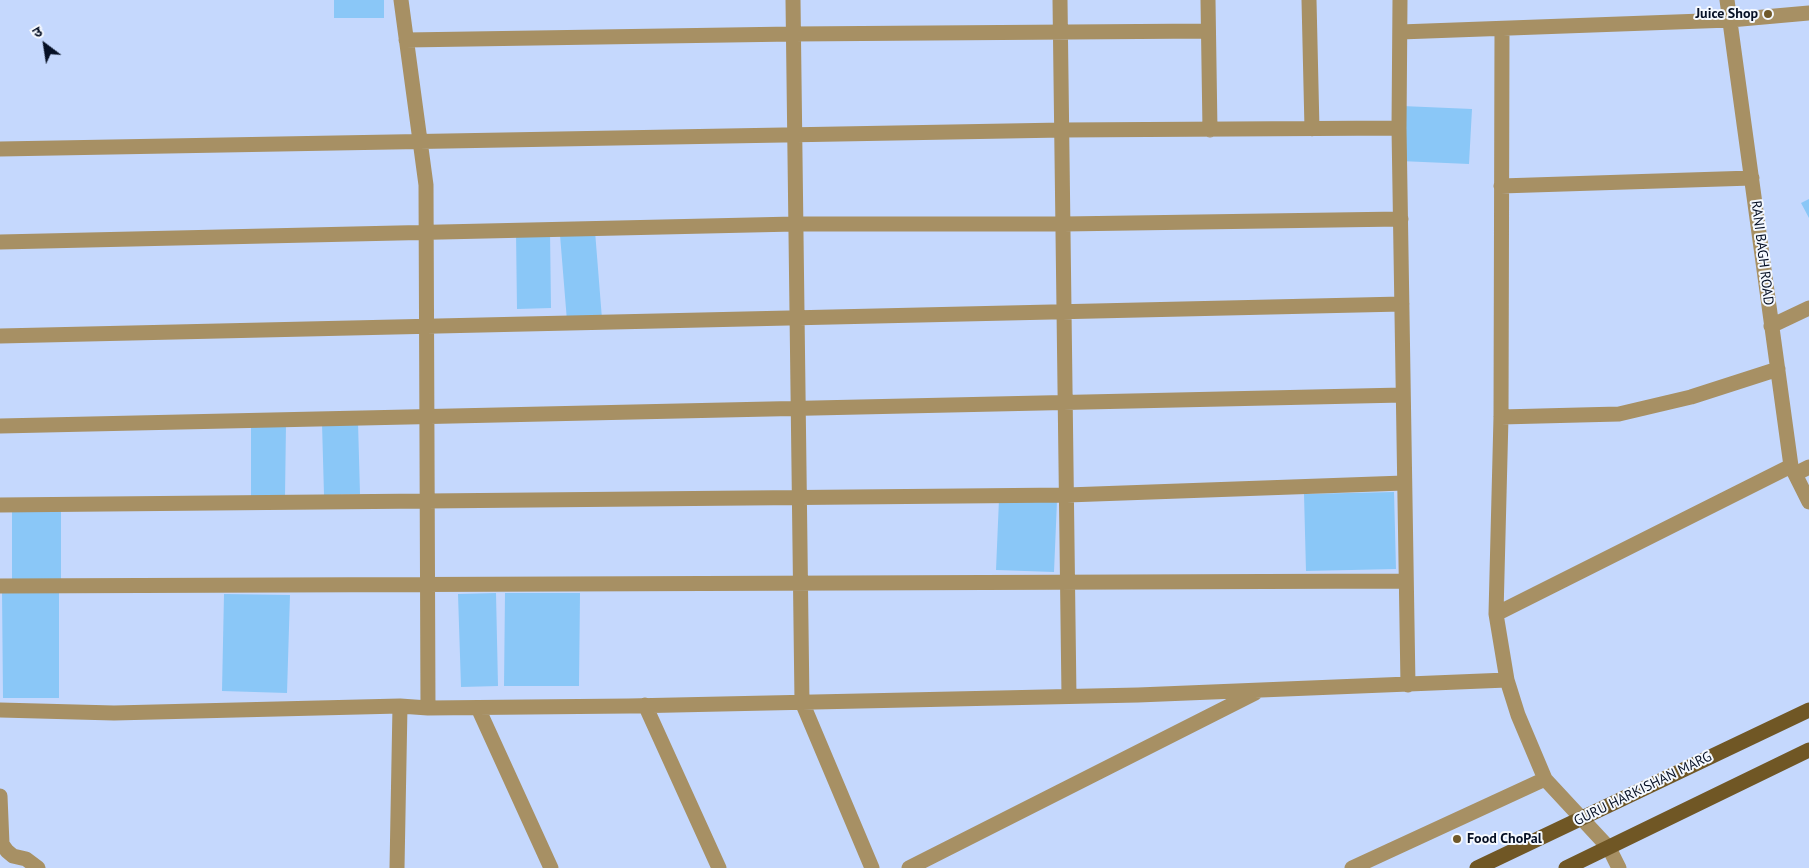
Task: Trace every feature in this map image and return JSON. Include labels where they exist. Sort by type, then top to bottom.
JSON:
[{"type":"main road","name":"GURU HARKISHAN MARG","points":[[1477,868],[1809,710]]},
{"type":"main road","points":[[1566,868],[1809,750]]},
{"type":"street","points":[[401,0],[426,185],[428,708]]},
{"type":"street","points":[[793,0],[793,135],[802,702],[872,868]]},
{"type":"street","points":[[1060,0],[1069,696]]},
{"type":"street","points":[[1208,0],[1210,130]]},
{"type":"street","points":[[1309,0],[1312,129]]},
{"type":"street","points":[[1400,0],[1399,128],[1408,685]]},
{"type":"street","name":"RANI BAGH ROAD","points":[[1727,0],[1793,470],[1809,502]]},
{"type":"street","points":[[1400,32],[1730,20],[1809,13]]},
{"type":"street","points":[[1502,29],[1501,417],[1496,614],[1507,680],[1518,715],[1545,778],[1609,848],[1619,868]]},
{"type":"street","points":[[406,40],[793,34],[1060,34],[1208,31]]},
{"type":"street","points":[[0,149],[1063,130],[1399,128]]},
{"type":"street","points":[[1501,186],[1752,178]]},
{"type":"street","points":[[0,242],[795,224],[1064,224],[1401,219]]},
{"type":"street","points":[[0,336],[1402,304]]},
{"type":"street","points":[[1772,326],[1809,308]]},
{"type":"street","points":[[1501,417],[1619,414],[1691,397],[1778,369]]},
{"type":"street","points":[[0,426],[1403,395]]},
{"type":"street","points":[[1496,614],[1793,470],[1809,468]]},
{"type":"street","points":[[0,505],[1067,495],[1404,483]]},
{"type":"street","points":[[0,586],[1068,584],[1406,581]]},
{"type":"street","points":[[0,710],[114,713],[400,706],[478,708],[645,706],[1069,696],[1507,680]]},
{"type":"street","points":[[909,868],[1261,690]]},
{"type":"street","points":[[397,868],[400,706]]},
{"type":"street","points":[[645,706],[719,868]]},
{"type":"street","points":[[478,708],[551,868]]},
{"type":"street","points":[[1352,868],[1545,778]]},
{"type":"street","points":[[0,796],[2,844],[6,852],[13,856],[26,858],[38,868]]},
{"type":"building","points":[[334,0],[384,0],[384,18],[334,18]]},
{"type":"building","points":[[1402,106],[1472,109],[1469,164],[1400,161]]},
{"type":"building","points":[[1809,199],[1809,218],[1801,203]]},
{"type":"building","points":[[550,231],[551,308],[517,309],[516,232]]},
{"type":"building","points":[[595,231],[602,319],[567,321],[560,235]]},
{"type":"building","points":[[358,422],[360,494],[324,495],[322,423]]},
{"type":"building","points":[[251,424],[286,424],[285,496],[251,496]]},
{"type":"building","points":[[1394,492],[1396,569],[1306,571],[1304,494]]},
{"type":"building","points":[[999,499],[1057,501],[1054,572],[996,570]]},
{"type":"building","points":[[12,509],[61,509],[61,580],[12,580]]},
{"type":"building","points":[[2,590],[59,590],[59,698],[3,698]]},
{"type":"building","points":[[496,593],[498,686],[461,687],[458,594]]},
{"type":"building","points":[[505,593],[580,593],[579,686],[504,686]]},
{"type":"building","points":[[224,594],[290,595],[287,693],[222,691]]},
{"type":"place","name":"Juice Shop","points":[[1768,14]]},
{"type":"place","name":"Food ChoPal","points":[[1457,839]]}]
